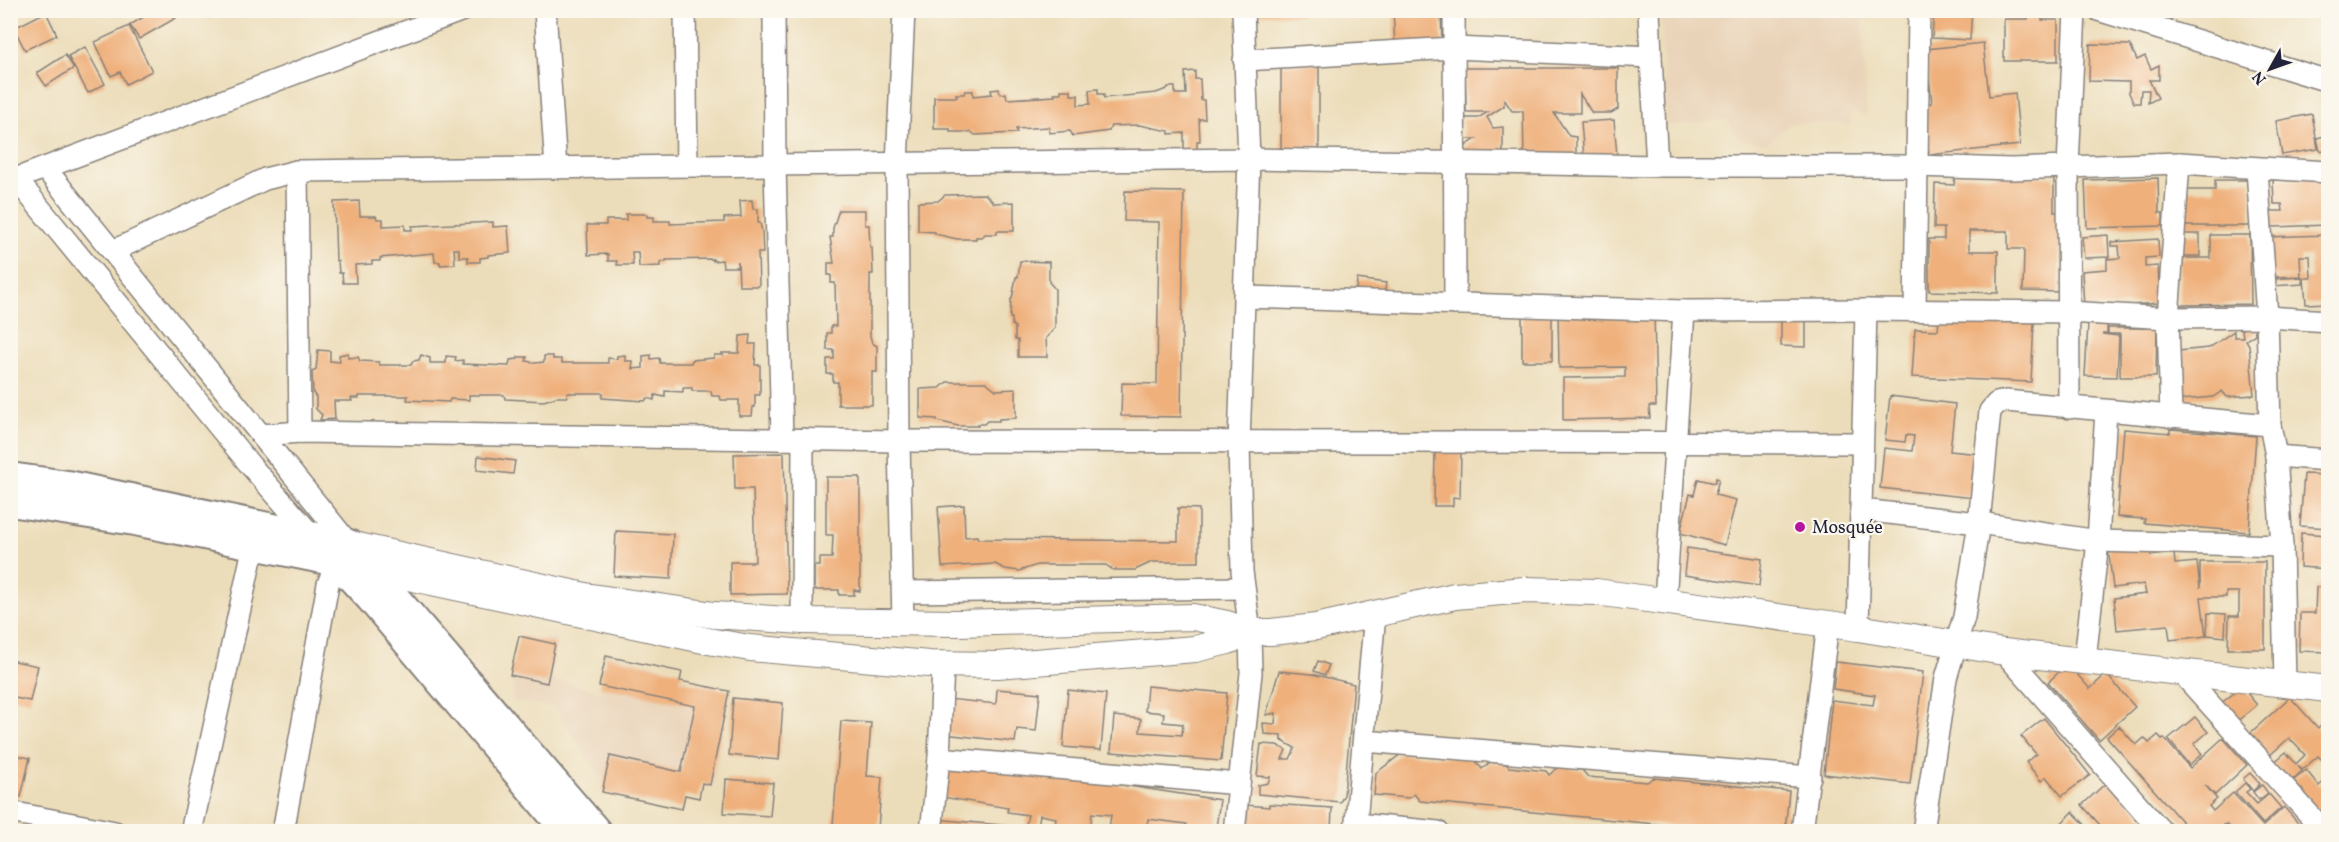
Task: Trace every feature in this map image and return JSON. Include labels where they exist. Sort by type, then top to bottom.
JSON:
[{"type":"main road","points":[[10,477],[68,485],[256,535],[343,553],[370,598],[567,831]]},
{"type":"main road","points":[[10,501],[124,519],[256,535],[312,536],[343,553],[371,569],[597,831]]},
{"type":"street","points":[[312,536],[13,180],[463,10]]},
{"type":"street","points":[[545,10],[556,168]]},
{"type":"street","points":[[686,10],[687,166]]},
{"type":"street","points":[[774,10],[775,165],[802,621]]},
{"type":"street","points":[[903,622],[897,164],[904,10]]},
{"type":"street","points":[[1234,831],[1250,694],[1250,632],[1244,588],[1239,443],[1249,159],[1243,10]]},
{"type":"street","points":[[1454,10],[1455,304]]},
{"type":"street","points":[[1649,10],[1657,166]]},
{"type":"street","points":[[1915,310],[1919,10]]},
{"type":"street","points":[[2069,408],[2068,167],[2075,10]]},
{"type":"street","points":[[2098,10],[2328,81]]},
{"type":"street","points":[[1244,60],[1454,48],[1651,57]]},
{"type":"street","points":[[113,251],[265,179],[297,171],[1249,159],[2011,169],[2179,164],[2328,172]]},
{"type":"street","points":[[2171,417],[2168,318],[2179,164]]},
{"type":"street","points":[[45,168],[261,435],[343,553],[628,604],[714,615],[802,621],[983,623],[1193,617],[1227,624],[1250,632]]},
{"type":"street","points":[[2258,169],[2267,317],[2270,425],[2276,456],[2282,546],[2285,684]]},
{"type":"street","points":[[297,171],[300,432]]},
{"type":"street","points":[[1244,297],[1684,311],[2068,312],[2168,318],[2267,317],[2328,321]]},
{"type":"street","points":[[1858,628],[1866,310]]},
{"type":"street","points":[[1665,602],[1684,311]]},
{"type":"street","points":[[1923,831],[1946,678],[1964,617],[1979,522],[1990,411],[1993,406],[2006,401],[2270,425]]},
{"type":"street","points":[[2085,660],[2098,541],[2106,411]]},
{"type":"street","points":[[261,435],[300,432],[899,441],[1862,443]]},
{"type":"street","points":[[2276,456],[2328,460]]},
{"type":"street","points":[[1861,510],[1979,522],[2098,541],[2282,546]]},
{"type":"street","points":[[191,831],[256,535]]},
{"type":"street","points":[[283,831],[328,584],[343,553]]},
{"type":"street","points":[[371,569],[708,641],[750,648],[944,665],[998,665],[1195,649],[1228,641],[1250,632],[1294,630],[1455,596],[1525,590],[1596,592],[1858,628],[2004,652],[2328,689]]},
{"type":"street","points":[[903,592],[1244,588]]},
{"type":"street","points":[[1375,614],[1356,828],[1438,831]]},
{"type":"street","points":[[1802,831],[1828,624]]},
{"type":"street","points":[[2004,652],[2162,831]]},
{"type":"street","points":[[931,831],[939,758],[944,665]]},
{"type":"street","points":[[2180,671],[2325,831]]},
{"type":"street","points":[[1364,741],[1810,777]]},
{"type":"street","points":[[939,758],[1239,784]]},
{"type":"street","points":[[10,812],[115,831]]},
{"type":"shaded area","points":[[1661,11],[1862,11],[1867,115],[1851,112],[1851,125],[1791,123],[1767,143],[1740,140],[1727,120],[1667,126]]},
{"type":"shaded area","points":[[557,638],[551,679],[600,691],[606,652],[680,671],[695,688],[713,683],[728,705],[714,783],[697,781],[682,798],[681,809],[623,799],[625,792],[608,788],[555,708],[512,701],[517,640]]},
{"type":"building","points":[[155,10],[172,10],[176,18],[139,39],[130,25]]},
{"type":"building","points":[[205,10],[223,10],[208,18]]},
{"type":"building","points":[[1255,10],[1302,10],[1302,15],[1255,14]]},
{"type":"building","points":[[1393,10],[1441,10],[1442,44],[1395,45]]},
{"type":"building","points":[[1934,10],[1972,10],[1970,40],[1932,38]]},
{"type":"building","points":[[2028,11],[2042,11],[2042,20],[2058,20],[2058,61],[2004,61],[2004,19],[2028,19]]},
{"type":"building","points":[[46,12],[57,35],[25,50],[14,28]]},
{"type":"building","points":[[129,26],[152,71],[126,84],[120,72],[111,76],[95,42]]},
{"type":"building","points":[[1983,43],[1989,96],[2015,93],[2020,145],[1929,155],[1924,103],[1932,103],[1926,49]]},
{"type":"building","points":[[2090,44],[2130,45],[2137,60],[2145,56],[2151,69],[2159,65],[2159,80],[2149,80],[2158,98],[2148,103],[2149,90],[2141,90],[2140,103],[2134,103],[2129,93],[2129,82],[2089,81]]},
{"type":"building","points":[[85,47],[105,84],[88,93],[68,56]]},
{"type":"building","points":[[65,55],[74,68],[46,86],[37,73]]},
{"type":"building","points":[[1319,64],[1319,156],[1281,156],[1281,65]]},
{"type":"building","points":[[1465,68],[1618,68],[1618,109],[1611,113],[1592,113],[1580,94],[1580,113],[1554,113],[1569,136],[1576,137],[1576,158],[1524,158],[1523,111],[1512,111],[1504,99],[1504,106],[1487,117],[1493,128],[1503,127],[1503,156],[1461,159],[1461,149],[1476,139],[1463,139],[1463,118],[1478,118],[1488,112],[1466,112]]},
{"type":"building","points":[[1195,71],[1195,79],[1200,79],[1205,119],[1199,119],[1200,141],[1197,141],[1197,150],[1184,150],[1184,133],[1169,134],[1169,131],[1139,125],[1111,126],[1109,131],[1073,136],[1070,131],[1049,133],[1049,127],[1016,129],[1017,133],[975,135],[971,132],[934,129],[934,97],[957,97],[956,94],[964,94],[965,91],[973,91],[973,96],[992,94],[991,90],[999,89],[1000,94],[1006,93],[1007,99],[1055,96],[1054,93],[1061,93],[1061,90],[1071,90],[1071,95],[1078,95],[1078,105],[1090,104],[1089,90],[1098,89],[1098,94],[1104,94],[1104,98],[1156,93],[1168,87],[1175,87],[1175,94],[1186,94],[1185,72]]},
{"type":"building","points":[[2312,114],[2318,149],[2282,155],[2276,121]]},
{"type":"building","points":[[1614,120],[1617,156],[1584,158],[1581,122]]},
{"type":"building","points":[[2328,135],[2328,149],[2320,151],[2317,138]]},
{"type":"building","points":[[1955,176],[2054,177],[2054,212],[2060,212],[2059,292],[2023,291],[2024,249],[2008,249],[2008,231],[1969,231],[1969,251],[1998,251],[1998,293],[1929,291],[1929,239],[1944,239],[1944,228],[1934,228],[1935,184],[1954,185]]},
{"type":"building","points":[[2158,178],[2159,213],[2163,213],[2163,226],[2087,228],[2085,180]]},
{"type":"building","points":[[2328,179],[2328,203],[2321,203],[2322,212],[2328,212],[2328,225],[2271,227],[2270,211],[2283,211],[2282,204],[2274,204],[2273,180]]},
{"type":"building","points":[[2215,180],[2251,180],[2251,226],[2181,226],[2181,190],[2215,190]]},
{"type":"building","points":[[1125,191],[1184,192],[1181,417],[1121,416],[1122,383],[1157,384],[1159,222],[1124,221]]},
{"type":"building","points":[[985,194],[994,203],[1014,202],[1014,231],[997,231],[997,234],[985,234],[976,239],[957,239],[935,234],[935,232],[918,231],[918,202],[938,201],[945,195]]},
{"type":"building","points":[[752,200],[753,209],[758,209],[758,223],[762,231],[763,253],[758,253],[759,286],[739,286],[738,261],[737,267],[723,267],[722,260],[713,261],[713,259],[666,260],[666,262],[660,262],[660,266],[639,267],[638,252],[632,252],[633,265],[617,265],[617,261],[608,261],[608,254],[588,255],[587,225],[606,225],[606,220],[626,220],[626,214],[647,214],[647,217],[654,217],[654,221],[670,221],[670,224],[724,222],[724,218],[741,217],[740,201]]},
{"type":"building","points":[[359,201],[360,216],[376,216],[377,219],[383,219],[383,226],[405,225],[405,230],[412,230],[412,226],[493,222],[493,227],[508,226],[510,253],[488,255],[488,257],[480,258],[480,262],[468,262],[468,257],[459,257],[459,249],[454,249],[455,264],[440,265],[440,262],[435,262],[434,253],[380,258],[380,261],[372,261],[372,264],[355,265],[356,283],[343,283],[342,273],[339,273],[338,261],[336,261],[334,202]]},
{"type":"building","points":[[839,210],[865,210],[865,225],[869,225],[873,274],[870,274],[870,336],[872,343],[877,346],[877,372],[872,372],[872,405],[838,405],[838,382],[833,382],[833,374],[827,374],[827,359],[834,359],[834,350],[827,350],[827,333],[831,333],[831,326],[836,326],[835,283],[831,283],[831,275],[828,275],[828,263],[834,263],[830,237],[833,237],[833,228]]},
{"type":"building","points":[[2181,234],[2200,234],[2200,256],[2181,256]]},
{"type":"building","points":[[2108,235],[2109,257],[2084,258],[2082,237]]},
{"type":"building","points":[[2211,235],[2250,235],[2251,304],[2180,305],[2180,258],[2211,258]]},
{"type":"building","points":[[2328,235],[2328,303],[2306,304],[2304,278],[2311,278],[2310,256],[2300,256],[2301,276],[2269,277],[2267,237]]},
{"type":"building","points":[[2158,239],[2159,257],[2145,258],[2145,267],[2158,266],[2160,303],[2084,308],[2082,271],[2107,269],[2107,259],[2120,258],[2119,246],[2111,246],[2111,242]]},
{"type":"building","points":[[1020,261],[1049,262],[1049,282],[1055,289],[1055,328],[1046,338],[1047,357],[1018,357],[1018,340],[1015,340],[1015,327],[1010,318],[1011,299]]},
{"type":"building","points":[[2303,277],[2303,284],[2272,286],[2272,279]]},
{"type":"building","points":[[1357,279],[1386,283],[1384,295],[1356,291]]},
{"type":"building","points":[[1654,310],[1656,406],[1649,406],[1650,418],[1563,420],[1563,378],[1625,377],[1625,367],[1559,368],[1558,311]]},
{"type":"building","points":[[1522,315],[1552,315],[1552,361],[1522,361]]},
{"type":"building","points":[[1781,317],[1806,317],[1806,347],[1781,346]]},
{"type":"building","points":[[1939,318],[2034,322],[2031,382],[1912,377],[1915,329],[1938,330]]},
{"type":"building","points":[[2254,322],[2255,334],[2246,340],[2249,345],[2254,395],[2227,397],[2222,391],[2213,397],[2181,400],[2178,351],[2209,348],[2234,331],[2234,337],[2243,337],[2242,330]]},
{"type":"building","points":[[2088,324],[2107,325],[2107,334],[2102,334],[2119,336],[2117,377],[2085,376]]},
{"type":"building","points":[[2108,328],[2157,328],[2156,377],[2120,377],[2120,334],[2108,334]]},
{"type":"building","points":[[750,335],[749,344],[756,344],[755,365],[760,365],[760,395],[755,395],[752,416],[739,416],[739,400],[721,400],[720,396],[712,396],[711,391],[692,391],[692,388],[683,388],[683,392],[665,391],[665,397],[655,395],[654,400],[647,398],[645,401],[602,398],[603,393],[567,393],[567,397],[556,397],[544,401],[505,399],[504,395],[469,395],[469,400],[450,399],[449,402],[407,400],[408,396],[359,396],[359,398],[351,398],[352,401],[334,401],[335,419],[320,420],[322,415],[316,409],[316,397],[313,393],[312,372],[316,370],[318,350],[330,351],[330,361],[340,362],[339,355],[348,353],[348,358],[358,357],[360,361],[379,362],[380,365],[411,365],[413,361],[419,360],[421,355],[430,358],[430,363],[446,363],[446,356],[456,357],[455,361],[463,360],[463,364],[509,366],[510,360],[518,359],[518,357],[527,357],[526,361],[535,363],[544,362],[544,356],[553,356],[553,359],[561,359],[562,363],[608,363],[608,358],[617,359],[617,356],[625,355],[625,361],[633,361],[632,369],[643,368],[643,356],[651,355],[651,359],[659,358],[660,363],[691,363],[692,360],[714,358],[714,355],[723,355],[722,353],[739,353],[740,336]]},
{"type":"building","points":[[947,382],[986,382],[996,390],[1016,389],[1016,418],[987,421],[984,424],[977,424],[978,426],[958,426],[937,421],[937,419],[920,418],[920,389],[940,388]]},
{"type":"building","points":[[1890,396],[1955,404],[1950,451],[1979,454],[1974,498],[1880,488],[1884,448],[1912,451],[1914,436],[1906,435],[1905,442],[1885,440]]},
{"type":"building","points":[[2124,429],[2170,433],[2170,429],[2256,436],[2249,532],[2144,523],[2145,519],[2117,517]]},
{"type":"building","points":[[1435,451],[1461,452],[1460,498],[1453,497],[1453,506],[1434,506]]},
{"type":"building","points":[[784,453],[787,594],[730,595],[730,562],[755,562],[753,489],[735,489],[734,454]]},
{"type":"building","points":[[478,456],[515,461],[513,474],[477,470]]},
{"type":"building","points":[[2304,474],[2328,475],[2328,528],[2300,526]]},
{"type":"building","points":[[826,477],[860,477],[860,591],[854,590],[854,595],[839,595],[839,590],[814,590],[814,566],[820,566],[820,558],[832,558],[833,535],[826,535]]},
{"type":"building","points":[[1716,478],[1719,479],[1715,495],[1736,500],[1725,545],[1680,533],[1690,494],[1694,495],[1698,479],[1715,483]]},
{"type":"building","points":[[964,505],[965,537],[977,536],[978,539],[1178,541],[1178,508],[1199,509],[1199,562],[1152,562],[1135,570],[1113,570],[1106,565],[1037,565],[1019,571],[1005,569],[995,564],[942,567],[938,507]]},
{"type":"building","points":[[616,531],[673,534],[671,579],[614,576]]},
{"type":"building","points":[[2301,533],[2328,535],[2328,569],[2300,567]]},
{"type":"building","points":[[2149,542],[2151,556],[2174,553],[2175,564],[2197,562],[2200,588],[2200,562],[2265,562],[2265,649],[2228,649],[2229,616],[2239,616],[2239,592],[2226,592],[2226,597],[2201,597],[2206,636],[2170,640],[2168,625],[2117,630],[2114,598],[2146,594],[2144,584],[2113,588],[2108,547]]},
{"type":"building","points":[[1687,548],[1762,559],[1759,586],[1684,575]]},
{"type":"building","points":[[2316,587],[2328,587],[2328,652],[2299,651],[2300,613],[2315,613]]},
{"type":"building","points":[[2208,613],[2226,614],[2225,637],[2207,635]]},
{"type":"building","points":[[519,636],[555,644],[547,683],[510,675]]},
{"type":"building","points":[[606,656],[682,672],[680,681],[729,691],[710,785],[702,783],[699,798],[685,795],[682,809],[602,792],[610,756],[681,772],[695,706],[599,686]]},
{"type":"building","points":[[10,660],[38,666],[30,701],[10,697]]},
{"type":"building","points":[[1318,661],[1329,665],[1325,675],[1314,671]]},
{"type":"building","points":[[1836,662],[1923,672],[1910,784],[1824,774],[1832,700],[1873,705],[1875,695],[1833,689]]},
{"type":"building","points":[[2068,664],[2090,689],[2106,674],[2135,707],[2099,740],[2048,682]]},
{"type":"building","points":[[1279,671],[1312,674],[1354,684],[1344,795],[1340,802],[1258,794],[1258,785],[1268,783],[1270,777],[1257,776],[1261,744],[1277,745],[1286,750],[1282,759],[1290,759],[1295,748],[1281,740],[1281,735],[1264,734],[1263,723],[1275,724],[1276,713],[1266,715]]},
{"type":"building","points":[[1147,686],[1227,693],[1221,761],[1111,752],[1114,716],[1141,719],[1140,732],[1182,735],[1183,724],[1163,722],[1164,713],[1145,711]]},
{"type":"building","points":[[2242,687],[2257,705],[2235,723],[2220,704]]},
{"type":"building","points":[[997,689],[1040,693],[1036,731],[1017,729],[1015,742],[944,734],[948,699],[996,704]]},
{"type":"building","points":[[1068,690],[1106,694],[1101,750],[1063,747]]},
{"type":"building","points":[[2290,697],[2318,728],[2328,718],[2328,760],[2325,763],[2318,756],[2302,770],[2298,765],[2302,771],[2289,783],[2272,764],[2286,752],[2296,764],[2305,755],[2289,738],[2268,757],[2248,735]]},
{"type":"building","points":[[733,698],[783,703],[779,760],[729,755]]},
{"type":"building","points":[[2195,717],[2208,732],[2194,744],[2202,754],[2189,765],[2168,739]]},
{"type":"building","points":[[2044,718],[2090,775],[2062,796],[2046,777],[2041,781],[2026,762],[2036,754],[2021,736]]},
{"type":"building","points":[[841,721],[871,723],[867,776],[882,777],[878,829],[833,825]]},
{"type":"building","points":[[2119,726],[2136,745],[2144,738],[2149,743],[2158,735],[2164,738],[2190,768],[2223,738],[2247,765],[2215,795],[2205,785],[2217,799],[2209,806],[2213,811],[2233,793],[2263,826],[2284,807],[2298,823],[2289,831],[2233,831],[2226,824],[2223,825],[2229,831],[2190,831],[2107,737]]},
{"type":"building","points":[[10,754],[30,758],[21,797],[10,795]]},
{"type":"building","points":[[1401,754],[1474,759],[1482,769],[1490,762],[1506,764],[1509,767],[1546,771],[1549,775],[1566,761],[1572,769],[1582,770],[1588,777],[1647,782],[1653,778],[1789,791],[1785,831],[1727,831],[1420,801],[1414,794],[1409,798],[1374,795],[1376,773]]},
{"type":"building","points":[[948,763],[984,764],[1220,800],[1216,828],[1212,828],[1211,831],[1185,831],[1186,824],[1148,819],[1146,831],[1122,831],[1109,829],[1111,815],[1092,813],[1090,832],[1055,826],[1056,818],[1040,815],[1038,826],[1026,824],[1028,815],[1007,812],[1008,808],[942,797]]},
{"type":"building","points":[[2306,770],[2319,786],[2328,778],[2328,829],[2289,784]]},
{"type":"building","points":[[2250,773],[2260,784],[2253,791],[2243,779]]},
{"type":"building","points":[[726,779],[773,783],[770,816],[724,813]]},
{"type":"building","points":[[2108,781],[2155,831],[2093,831],[2100,825],[2082,805]]},
{"type":"building","points":[[2245,783],[2250,789],[2246,792],[2257,804],[2269,794],[2281,808],[2263,824],[2235,792]]},
{"type":"building","points":[[2262,785],[2268,793],[2259,800],[2253,792]]},
{"type":"building","points":[[1269,804],[1332,808],[1331,831],[1244,831],[1246,805],[1269,807]]},
{"type":"building","points":[[2073,812],[2091,831],[2053,831]]},
{"type":"building","points":[[934,819],[1011,826],[1011,831],[933,831]]},
{"type":"place","name":"Mosquée","points":[[1800,527]]}]
